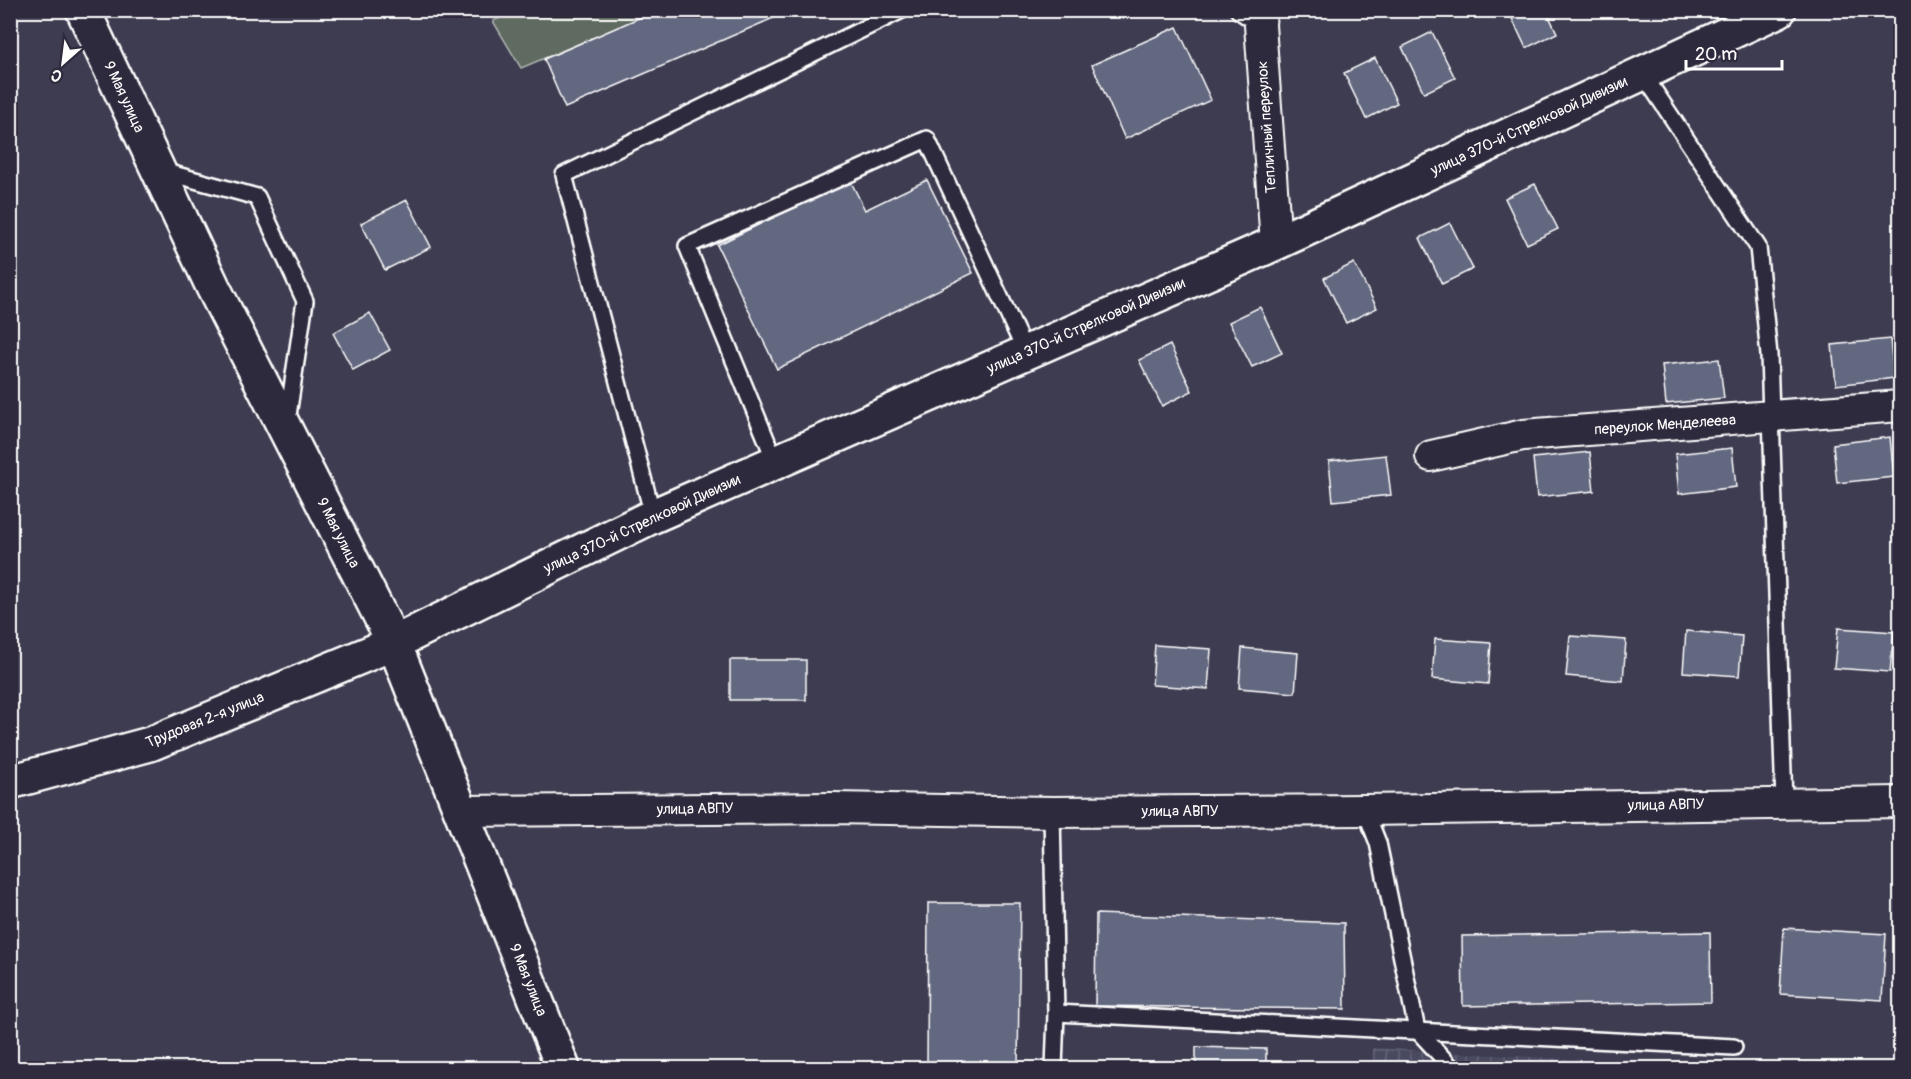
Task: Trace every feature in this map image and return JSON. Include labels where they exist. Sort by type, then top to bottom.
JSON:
[{"type":"street","name":"9 Мая улица","points":[[83,10],[213,287],[394,643],[563,1068]]},
{"type":"street","name":"улица 370-й Стрелковой Дивизии","points":[[394,643],[653,516],[1276,243],[1779,10]]},
{"type":"street","name":"Тепличный переулок","points":[[1253,15],[1276,243]]},
{"type":"street","name":"переулок Менделеева","points":[[1431,456],[1523,435],[1900,406]]},
{"type":"street","name":"Трудовая 2-я улица","points":[[10,782],[150,744],[394,643]]},
{"type":"street","name":"улица АВПУ","points":[[460,811],[833,808],[1052,812],[1900,802]]},
{"type":"lane","points":[[653,516],[564,176],[902,10]]},
{"type":"lane","points":[[1643,74],[1758,247],[1771,417],[1784,803]]},
{"type":"lane","points":[[776,463],[687,246],[927,139],[1026,353]]},
{"type":"lane","points":[[158,170],[257,197],[305,302],[286,431]]},
{"type":"lane","points":[[1365,810],[1378,843],[1417,1030],[1452,1068]]},
{"type":"lane","points":[[1052,812],[1056,1013],[1054,1068]]},
{"type":"lane","points":[[1056,1013],[1734,1047]]},
{"type":"shaded area","points":[[517,11],[657,11],[521,68],[493,21]]},
{"type":"shaded area","points":[[1372,1048],[1639,1063],[1639,1068],[1373,1068]]},
{"type":"building","points":[[657,10],[792,10],[565,108],[544,59]]},
{"type":"building","points":[[1508,10],[1546,10],[1557,33],[1526,48]]},
{"type":"building","points":[[1177,27],[1211,100],[1125,139],[1092,65]]},
{"type":"building","points":[[1432,32],[1455,78],[1424,93],[1402,47]]},
{"type":"building","points":[[1375,58],[1397,103],[1366,119],[1344,73]]},
{"type":"building","points":[[850,180],[865,210],[927,180],[973,273],[777,369],[717,245]]},
{"type":"building","points":[[1535,184],[1558,229],[1527,244],[1505,198]]},
{"type":"building","points":[[407,200],[431,247],[385,270],[361,223]]},
{"type":"building","points":[[1450,223],[1473,269],[1442,284],[1420,238]]},
{"type":"building","points":[[1354,263],[1377,308],[1346,323],[1324,278]]},
{"type":"building","points":[[1260,307],[1282,353],[1252,367],[1229,322]]},
{"type":"building","points":[[370,313],[390,350],[353,370],[333,333]]},
{"type":"building","points":[[1890,339],[1894,378],[1836,385],[1832,345]]},
{"type":"building","points":[[1170,345],[1192,391],[1162,406],[1139,360]]},
{"type":"building","points":[[1719,359],[1724,398],[1666,404],[1662,365]]},
{"type":"building","points":[[1890,437],[1894,477],[1837,483],[1833,444]]},
{"type":"building","points":[[1732,448],[1736,487],[1679,494],[1675,454]]},
{"type":"building","points":[[1590,452],[1594,491],[1537,497],[1533,458]]},
{"type":"building","points":[[1386,455],[1391,495],[1333,501],[1329,461]]},
{"type":"building","points":[[1838,628],[1894,632],[1890,672],[1834,668]]},
{"type":"building","points":[[1686,631],[1742,636],[1739,676],[1683,672]]},
{"type":"building","points":[[1570,636],[1626,640],[1623,681],[1566,676]]},
{"type":"building","points":[[1435,639],[1491,643],[1488,684],[1432,679]]},
{"type":"building","points":[[1155,645],[1211,649],[1208,689],[1152,685]]},
{"type":"building","points":[[1242,648],[1298,653],[1295,693],[1239,688]]},
{"type":"building","points":[[730,660],[806,660],[806,700],[730,700]]},
{"type":"building","points":[[928,903],[1020,903],[1018,1068],[927,1068]]},
{"type":"building","points":[[1096,914],[1344,923],[1345,1009],[1095,1006]]},
{"type":"building","points":[[1784,928],[1886,934],[1882,1000],[1780,994]]},
{"type":"building","points":[[1710,932],[1711,1002],[1463,1006],[1462,936]]},
{"type":"building","points":[[1196,1047],[1266,1049],[1266,1068],[1196,1068]]}]
